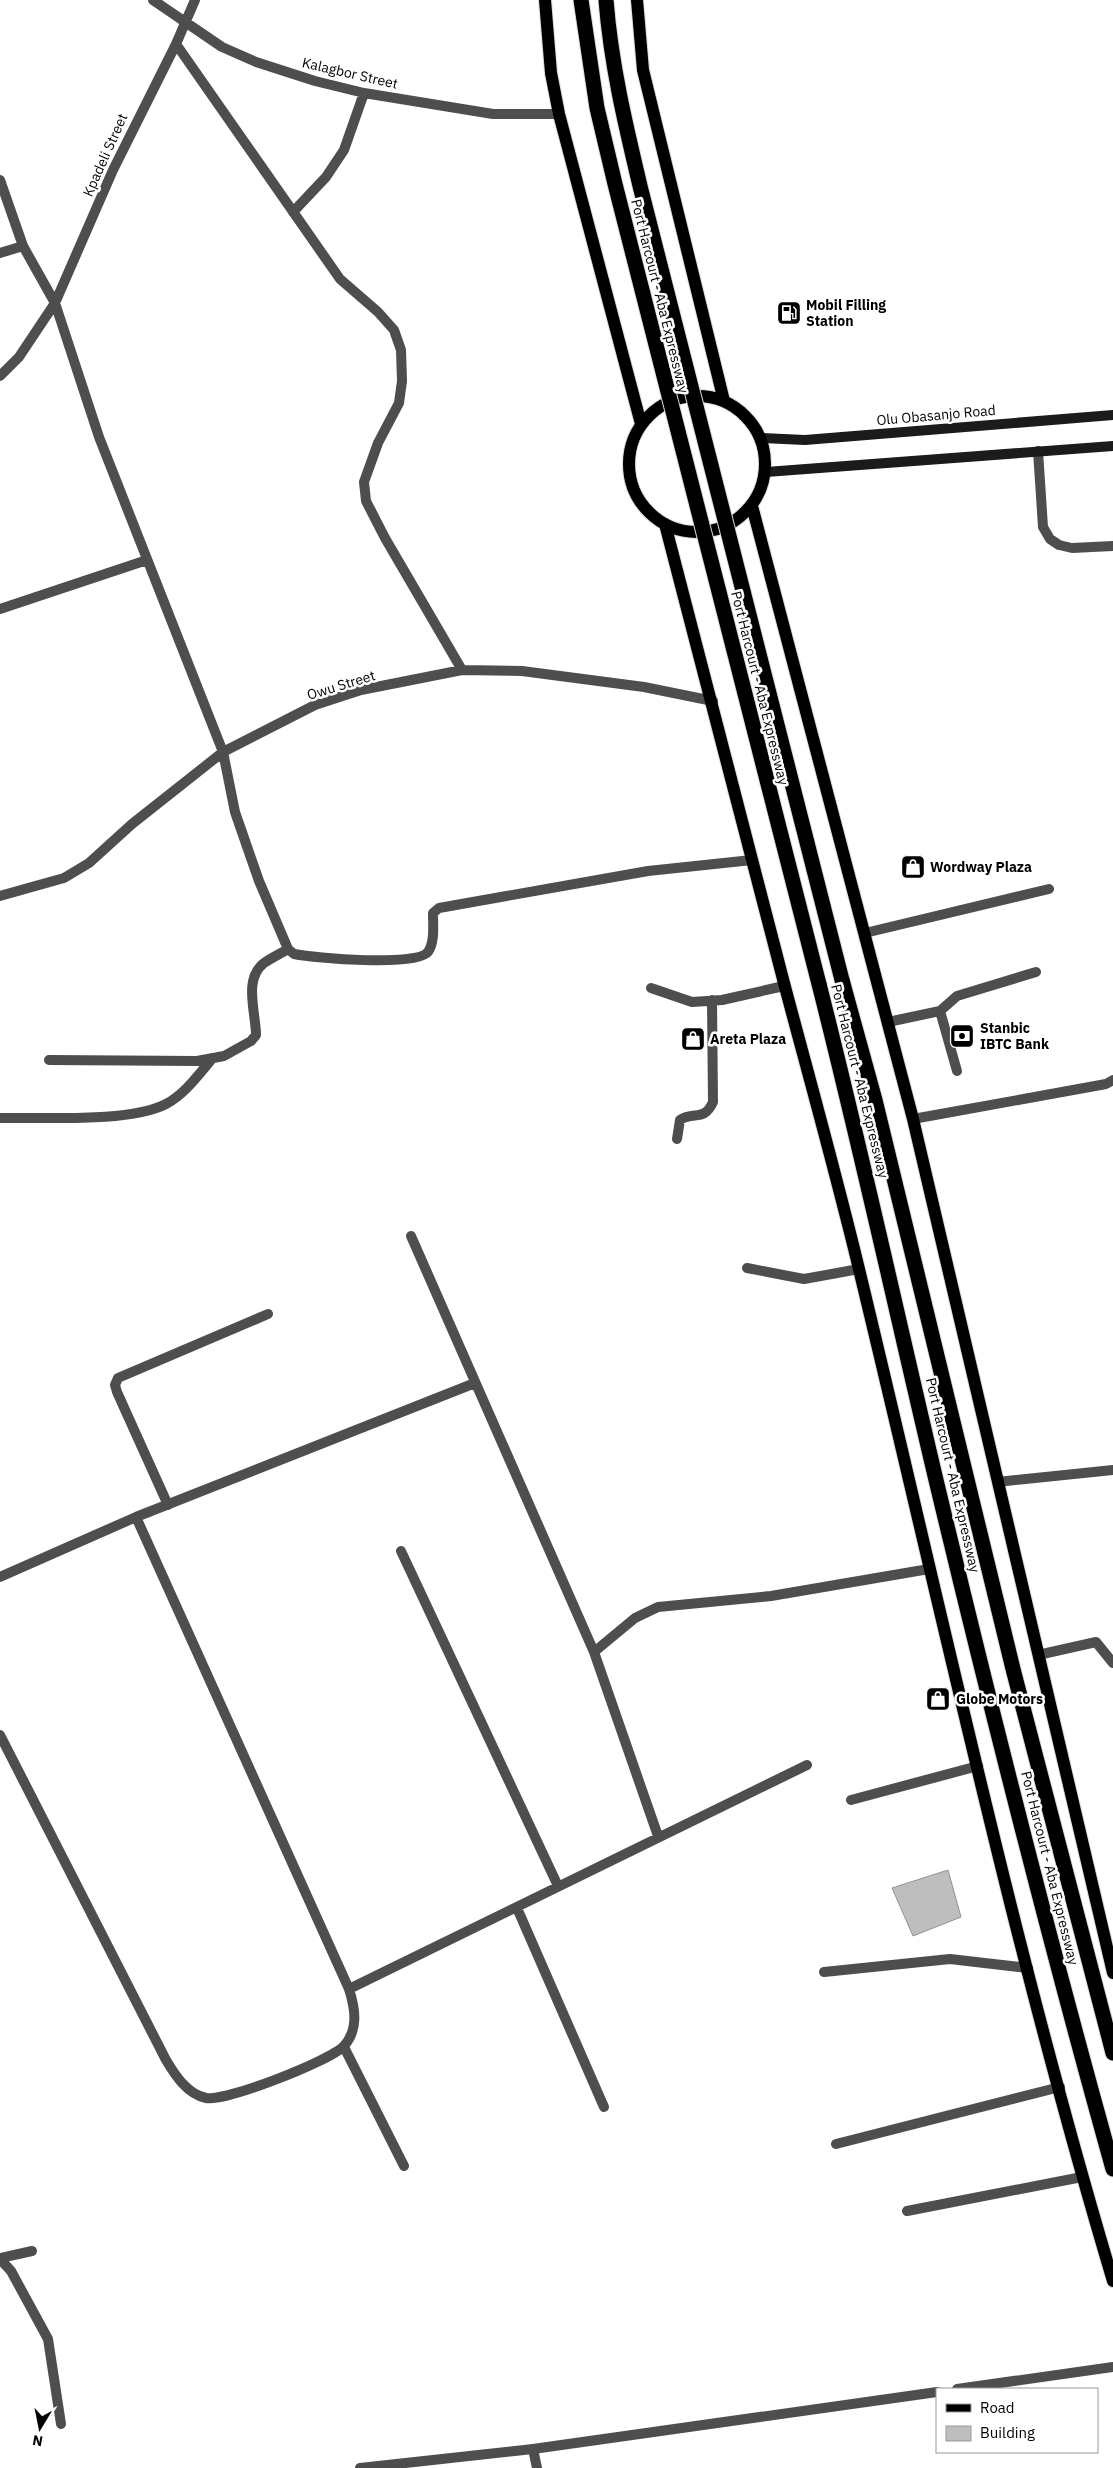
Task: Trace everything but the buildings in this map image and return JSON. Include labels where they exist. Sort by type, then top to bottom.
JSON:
[{"type":"highway","name":"Port Harcourt - Aba Expressway","points":[[581,0],[597,108],[610,165],[854,1119],[936,1480],[1023,1833],[1113,2169]]},
{"type":"highway","name":"Port Harcourt - Aba Expressway","points":[[606,0],[609,37],[620,101],[641,190],[842,980],[875,1100],[1013,1668],[1113,2053]]},
{"type":"main road","points":[[545,0],[551,73],[559,114],[640,424]]},
{"type":"main road","points":[[637,0],[643,70],[724,401]]},
{"type":"main road","points":[[694,395],[715,397],[724,401],[735,406],[750,420],[762,438],[766,455],[766,472],[761,490],[752,506],[738,519],[722,528],[703,532],[683,531],[665,524],[649,513],[637,498],[630,480],[628,461],[632,441],[640,424],[655,409],[674,399],[694,395]]},
{"type":"main road","name":"Olu Obasanjo Road","points":[[762,438],[805,440],[1113,415]]},
{"type":"main road","points":[[766,472],[1113,446]]},
{"type":"main road","points":[[752,506],[913,1119],[997,1482],[1110,1951],[1113,1973]]},
{"type":"main road","points":[[665,524],[713,702],[784,986],[824,1126],[929,1569],[1028,1968],[1082,2177],[1113,2281]]},
{"type":"street","name":"Kalagbor Street","points":[[153,0],[222,47],[256,62],[364,93],[493,114],[559,114]]},
{"type":"street","name":"Kpadeli Street","points":[[0,376],[18,357],[55,304],[112,170],[176,44],[195,0]]},
{"type":"street","points":[[176,44],[275,183],[340,279],[378,312],[394,330],[401,350],[402,381],[399,404],[378,443],[364,482],[366,501],[385,538],[462,670]]},
{"type":"street","points":[[293,212],[326,177],[344,150],[364,93]]},
{"type":"street","points":[[0,180],[23,246],[55,304],[99,438],[223,752],[235,812],[259,881],[288,949],[294,954],[339,960],[410,959],[423,957],[431,946],[433,914],[439,908],[648,871],[752,860]]},
{"type":"street","points":[[0,253],[23,246]]},
{"type":"street","points":[[1038,451],[1043,527],[1050,539],[1059,545],[1072,548],[1113,546]]},
{"type":"street","points":[[0,609],[147,560]]},
{"type":"street","name":"Owu Street","points":[[0,896],[64,878],[88,863],[132,824],[223,752],[314,705],[361,690],[462,670],[522,671],[644,687],[713,702]]},
{"type":"street","points":[[865,933],[1049,889]]},
{"type":"street","points":[[49,1060],[197,1062],[224,1056],[251,1041],[256,1035],[252,988],[253,978],[262,964],[288,949]]},
{"type":"street","points":[[888,1022],[940,1011],[957,996],[1036,972]]},
{"type":"street","points":[[651,988],[692,1002],[784,986]]},
{"type":"street","points":[[677,1139],[680,1120],[703,1115],[710,1110],[713,1102],[712,1000]]},
{"type":"street","points":[[940,1011],[957,1071]]},
{"type":"street","points":[[0,1118],[107,1116],[152,1110],[168,1103],[183,1091],[212,1059]]},
{"type":"street","points":[[913,1119],[1106,1084],[1113,1080]]},
{"type":"street","points":[[411,1236],[594,1652],[658,1836]]},
{"type":"street","points":[[747,1268],[804,1279],[859,1269]]},
{"type":"street","points":[[168,1505],[117,1392],[115,1385],[118,1378],[268,1314]]},
{"type":"street","points":[[0,1577],[136,1518],[475,1383]]},
{"type":"street","points":[[997,1482],[1113,1470]]},
{"type":"street","points":[[0,1736],[166,2060],[175,2076],[186,2087],[196,2094],[207,2098],[231,2096],[325,2059],[344,2047],[353,2032],[355,2020],[349,1989],[136,1518]]},
{"type":"street","points":[[401,1552],[558,1886]]},
{"type":"street","points":[[594,1652],[635,1618],[658,1607],[772,1596],[929,1569]]},
{"type":"street","points":[[1038,1655],[1096,1642],[1113,1663]]},
{"type":"street","points":[[349,1989],[517,1908],[658,1836],[807,1765]]},
{"type":"street","points":[[851,1800],[978,1766]]},
{"type":"street","points":[[517,1908],[604,2108]]},
{"type":"street","points":[[824,1972],[950,1959],[1028,1968]]},
{"type":"street","points":[[344,2047],[404,2166]]},
{"type":"street","points":[[836,2144],[1060,2087]]},
{"type":"street","points":[[907,2210],[1082,2177]]},
{"type":"street","points":[[32,2251],[0,2259],[11,2271],[48,2339],[61,2424]]},
{"type":"street","points":[[964,2388],[1113,2367]]},
{"type":"street","points":[[360,2468],[532,2449],[936,2392]]},
{"type":"street","points":[[532,2449],[537,2468]]},
{"type":"place","name":"Mobil Filling Station","points":[[789,313]]},
{"type":"place","name":"Wordway Plaza","points":[[913,867]]},
{"type":"place","name":"Stanbic IBTC Bank","points":[[962,1036]]},
{"type":"place","name":"Areta Plaza","points":[[693,1039]]},
{"type":"place","name":"Globe Motors","points":[[938,1699]]}]
